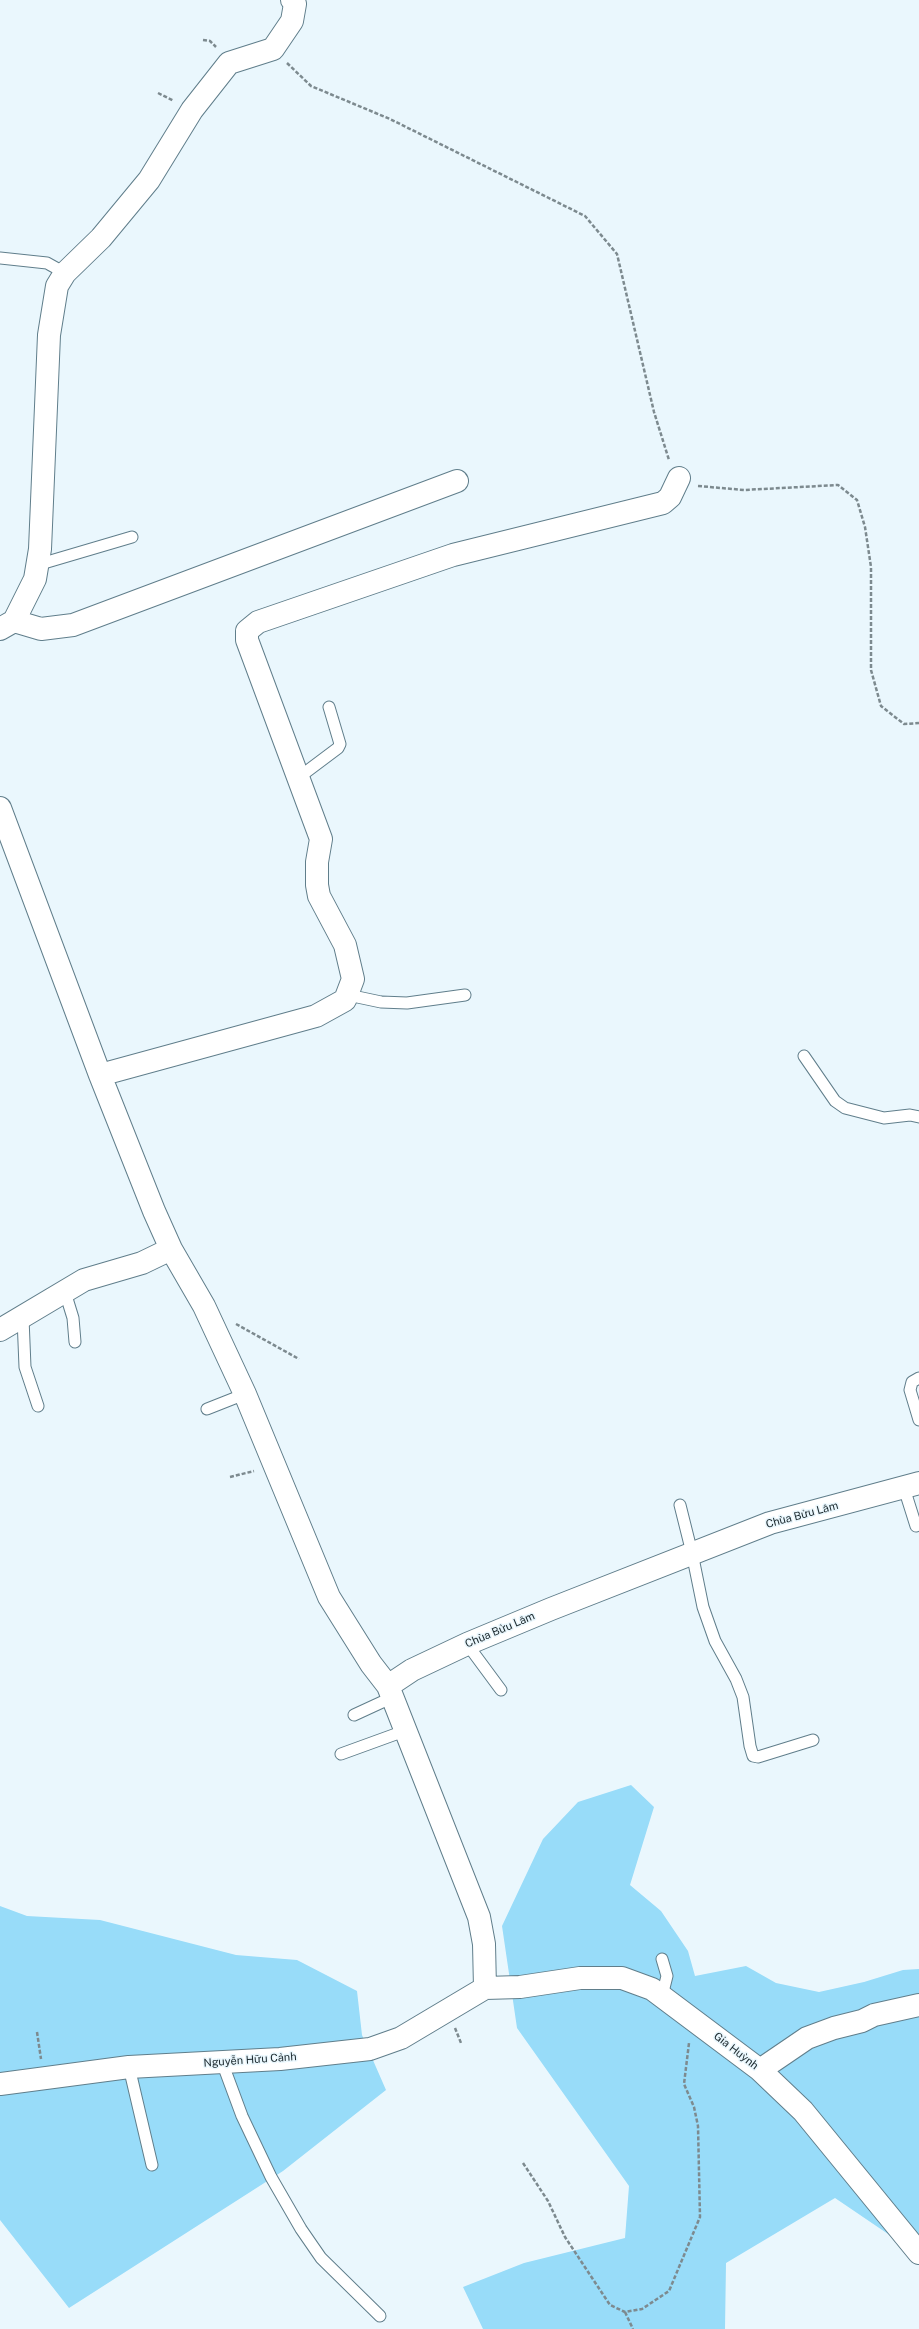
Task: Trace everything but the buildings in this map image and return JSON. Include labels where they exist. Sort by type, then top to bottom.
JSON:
[{"type":"street","points":[[292,0],[295,4],[292,21],[273,49],[229,63],[192,110],[149,180],[101,238],[65,273],[57,286],[49,335],[40,549],[35,579],[7,625],[41,629],[73,625],[457,481]]},
{"type":"street","points":[[100,1075],[316,1016],[345,1000],[348,995],[353,979],[345,946],[319,896],[317,885],[317,862],[321,839],[246,640],[248,631],[258,622],[453,555],[663,503],[670,497],[679,478]]},
{"type":"street","points":[[0,808],[100,1075],[154,1211],[171,1249],[204,1306],[245,1394],[329,1597],[371,1664],[390,1691],[479,1917],[484,1944],[485,1988]]},
{"type":"street","points":[[0,1330],[23,1318],[84,1280],[142,1263],[171,1249]]},
{"type":"street","name":"Chùa Bửu Lâm","points":[[390,1691],[412,1670],[467,1644],[551,1608],[770,1523],[912,1485]]},
{"type":"street","name":"Gia Huỳnh","points":[[485,1988],[520,1987],[580,1978],[622,1978],[652,1989],[760,2070],[803,2111],[919,2253]]},
{"type":"street","name":"Nguyễn Hữu Cảnh","points":[[0,2084],[129,2067],[280,2059],[370,2049],[401,2038],[485,1988]]},
{"type":"street","points":[[760,2070],[807,2038],[886,2012],[919,2005]]},
{"type":"lane","points":[[0,258],[47,263],[65,273]]},
{"type":"lane","points":[[37,565],[132,537]]},
{"type":"lane","points":[[298,778],[338,748],[340,744],[329,707]]},
{"type":"lane","points":[[348,995],[381,1002],[407,1003],[464,995]]},
{"type":"lane","points":[[804,1056],[835,1101],[845,1108],[884,1118],[910,1115],[919,1117]]},
{"type":"lane","points":[[65,1292],[73,1318],[75,1342]]},
{"type":"lane","points":[[23,1318],[25,1367],[38,1406]]},
{"type":"lane","points":[[919,1378],[912,1382],[910,1390],[919,1420]]},
{"type":"lane","points":[[207,1410],[245,1394]]},
{"type":"lane","points":[[912,1485],[916,1526]]},
{"type":"lane","points":[[680,1505],[703,1607],[715,1641],[736,1678],[743,1697],[750,1746],[753,1756],[758,1757],[813,1740]]},
{"type":"lane","points":[[467,1644],[502,1690]]},
{"type":"lane","points":[[354,1715],[390,1691]]},
{"type":"lane","points":[[340,1754],[406,1730]]},
{"type":"lane","points":[[662,1959],[667,1976],[666,1985],[662,1996]]},
{"type":"lane","points":[[222,2062],[242,2116],[271,2177],[301,2229],[321,2258],[380,2316]]},
{"type":"lane","points":[[129,2067],[140,2107],[152,2165]]},
{"type":"path","points":[[273,49],[311,86],[390,119],[585,216],[617,254],[654,412],[666,454],[679,478],[694,485],[744,490],[838,485],[857,500],[865,527],[871,567],[871,670],[881,706],[904,724],[919,723]]},
{"type":"path","points":[[232,1321],[299,1359]]},
{"type":"path","points":[[230,1477],[274,1466]]},
{"type":"path","points":[[523,2163],[548,2201],[565,2237],[610,2305],[625,2312],[642,2309],[670,2291],[700,2217],[698,2126],[694,2107],[684,2084],[690,2016]]},
{"type":"path","points":[[37,2032],[44,2077]]},
{"type":"path","points":[[625,2312],[634,2329]]},
{"type":"shaded area","points":[[631,1785],[654,1807],[630,1885],[661,1911],[688,1951],[695,1976],[746,1966],[776,1983],[819,1992],[864,1982],[903,1970],[919,1969],[919,2255],[835,2198],[726,2263],[725,2329],[483,2329],[463,2287],[524,2263],[625,2238],[629,2186],[517,2028],[502,1926],[543,1839],[578,1802]]},
{"type":"shaded area","points":[[0,1906],[27,1916],[100,1920],[236,1955],[297,1960],[357,1991],[362,2035],[386,2090],[283,2171],[69,2308],[0,2220]]}]
